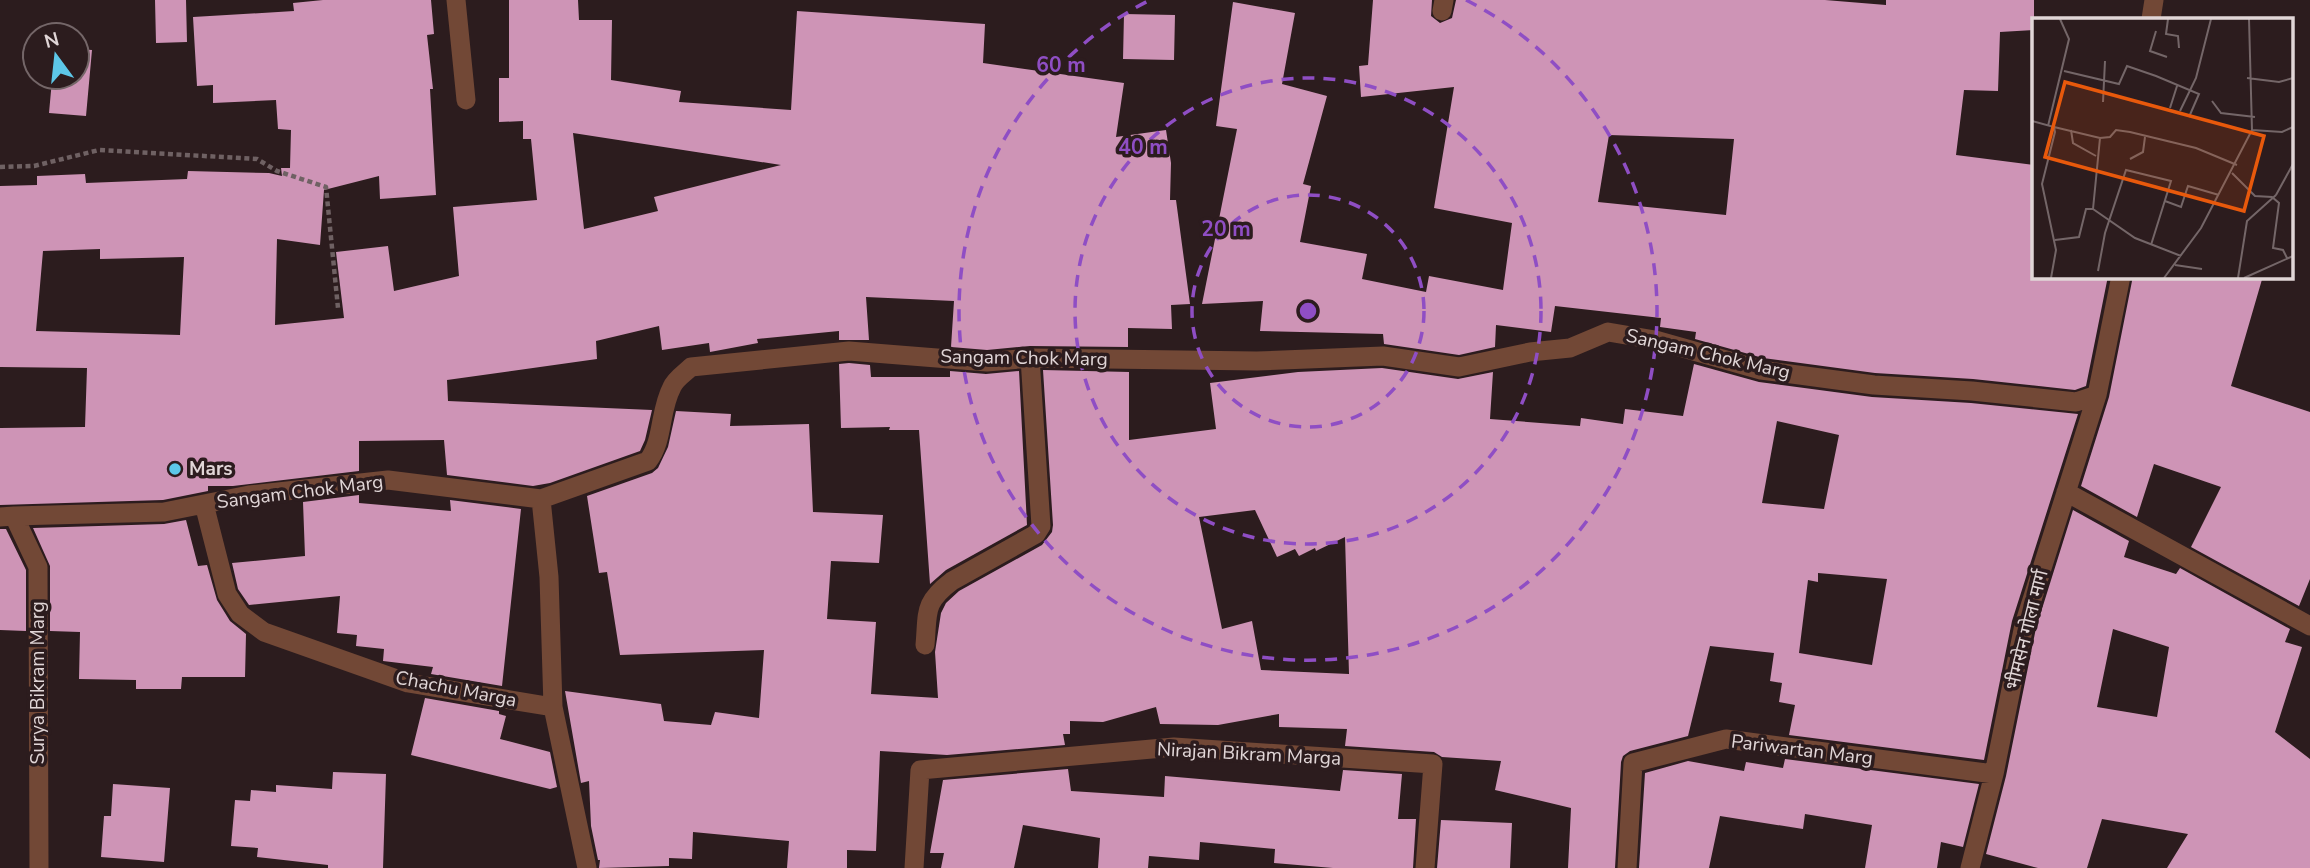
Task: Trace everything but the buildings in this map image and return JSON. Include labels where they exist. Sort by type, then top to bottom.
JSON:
[{"type":"street","points":[[456,0],[467,100]]},
{"type":"street","points":[[2151,18],[2154,0]]},
{"type":"street","name":"भीमसेन गोला मार्ग","points":[[1970,868],[1994,774],[2024,625],[2096,395],[2121,278]]},
{"type":"street","name":"Sangam Chok Marg","points":[[7,517],[163,512],[249,495],[388,480],[541,499],[648,461],[657,450],[664,408],[673,384],[691,367],[849,351],[987,362],[1030,358],[1257,362],[1382,356],[1459,367],[1530,352],[1570,348],[1608,332],[1655,340],[1761,370],[1874,385],[1972,391],[2076,402],[2096,395]]},
{"type":"street","points":[[925,645],[928,604],[939,590],[1036,534],[1041,526],[1030,358]]},
{"type":"street","points":[[2066,492],[2310,626]]},
{"type":"street","points":[[541,499],[549,578],[553,707],[587,868]]},
{"type":"street","name":"Chachu Marga","points":[[204,504],[227,594],[240,614],[264,632],[408,683],[553,707]]},
{"type":"street","name":"Surya Bikram Marg","points":[[7,517],[38,567],[40,868]]},
{"type":"street","name":"Pariwartan Marg","points":[[1627,868],[1633,763],[1726,739],[1994,774]]},
{"type":"street","name":"Nirajan Bikram Marga","points":[[914,868],[920,770],[1174,747],[1433,764],[1425,868]]},
{"type":"path","points":[[0,167],[34,166],[99,150],[257,159],[276,171],[326,187],[338,308]]},
{"type":"place","name":"Mars","points":[[175,469]]}]
